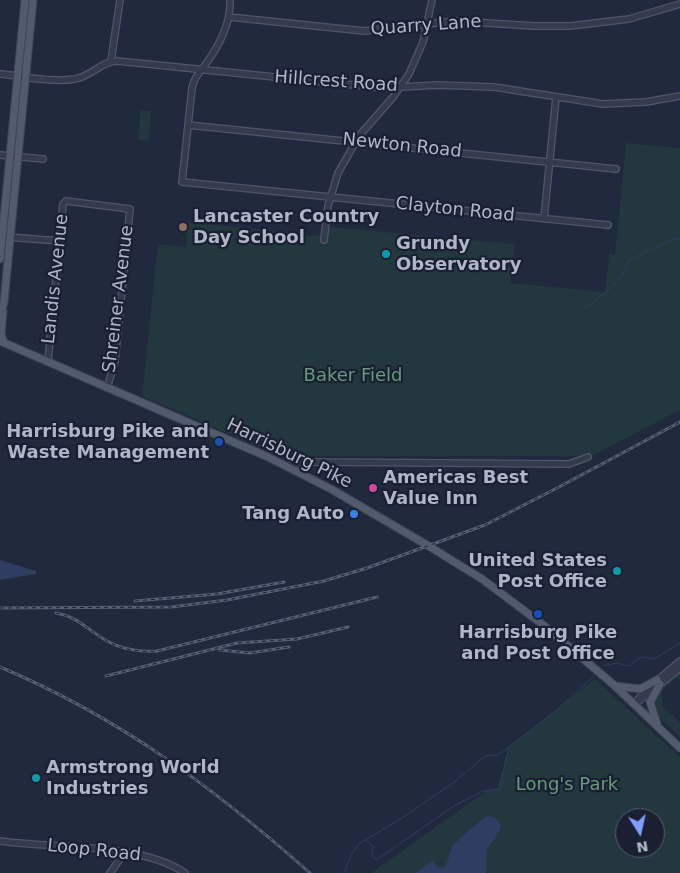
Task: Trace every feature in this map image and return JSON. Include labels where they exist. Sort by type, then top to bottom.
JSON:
[{"type":"main road","points":[[0,259],[14,157],[25,0]]},
{"type":"main road","points":[[21,76],[32,0]]},
{"type":"main road","points":[[2,342],[4,236]]},
{"type":"main road","points":[[0,315],[4,302]]},
{"type":"main road","name":"Harrisburg Pike","points":[[2,342],[286,466],[357,504],[482,579],[542,624],[614,685],[680,748]]},
{"type":"main road","points":[[614,685],[640,689],[658,682]]},
{"type":"main road","points":[[658,682],[650,705],[660,729]]},
{"type":"street","points":[[0,74],[74,79],[89,74],[111,60],[120,0]]},
{"type":"street","points":[[188,125],[192,88],[196,74],[201,70],[220,42],[229,17],[230,0]]},
{"type":"street","points":[[324,240],[330,198],[338,173],[355,142],[400,88],[420,49],[432,0]]},
{"type":"street","name":"Quarry Lane","points":[[229,17],[364,30],[471,21],[534,26],[570,26],[628,18],[680,4]]},
{"type":"street","name":"Hillcrest Road","points":[[111,60],[400,88],[438,85],[494,87],[617,104],[646,102],[680,96]]},
{"type":"street","points":[[544,219],[556,97]]},
{"type":"street","name":"Newton Road","points":[[188,125],[616,170]]},
{"type":"street","name":"Clayton Road","points":[[188,125],[182,182],[608,226]]},
{"type":"street","points":[[0,155],[43,159]]},
{"type":"street","name":"Landis Avenue","points":[[48,362],[64,202],[130,209]]},
{"type":"street","name":"Shreiner Avenue","points":[[107,388],[114,361],[130,209]]},
{"type":"street","points":[[4,236],[60,241]]},
{"type":"street","points":[[286,466],[312,462],[569,464],[588,457]]},
{"type":"street","points":[[634,704],[680,661]]},
{"type":"street","points":[[658,682],[680,668]]},
{"type":"street","name":"Loop Road","points":[[0,841],[125,852],[156,858],[185,873]]},
{"type":"street","points":[[110,873],[125,852]]},
{"type":"green space","points":[[140,111],[151,111],[149,141],[138,140]]},
{"type":"green space","name":"Baker Field","points":[[626,143],[680,148],[680,410],[586,459],[581,454],[580,456],[301,456],[288,460],[142,396],[158,244],[186,247],[188,222],[295,233],[305,236],[320,235],[321,226],[515,244],[510,283],[605,292],[609,254],[615,255]]},
{"type":"green space","points":[[680,670],[680,680],[676,678],[661,691],[662,706],[672,715],[675,714],[674,717],[680,723],[680,737],[656,714],[653,698],[665,683]]},
{"type":"green space","name":"Long's Park","points":[[595,679],[680,757],[680,873],[371,873],[486,791],[498,789],[508,747]]},
{"type":"water","points":[[0,560],[36,571],[36,574],[0,580]]},
{"type":"water","points":[[489,816],[496,819],[501,825],[500,830],[487,850],[486,873],[416,873],[432,861],[439,868],[445,867],[454,844],[475,825]]},
{"type":"waterway","points":[[582,311],[613,286],[621,277],[629,260],[662,244],[680,238]]},
{"type":"waterway","points":[[604,666],[617,663],[628,666],[641,657],[654,659],[680,643]]},
{"type":"waterway","points":[[344,873],[352,853],[360,843],[402,818],[453,783],[485,756],[497,755],[509,747],[558,709],[593,677]]},
{"type":"waterway","points":[[366,840],[373,846],[372,856],[376,860],[454,806],[483,791],[499,789],[509,747]]},
{"type":"railway","points":[[0,608],[171,607],[227,600],[324,581],[367,568],[485,525],[680,422]]},
{"type":"railway","points":[[135,601],[217,594],[284,582]]},
{"type":"railway","points":[[56,613],[70,617],[107,641],[119,646],[137,651],[157,651],[377,597]]},
{"type":"railway","points":[[106,676],[237,643],[297,639],[348,627]]},
{"type":"railway","points":[[220,650],[250,653],[289,647]]},
{"type":"railway","points":[[0,667],[85,708],[164,757],[238,812],[310,873]]},
{"type":"place","name":"Lancaster Country Day School","points":[[183,227]]},
{"type":"place","name":"Grundy Observatory","points":[[386,254]]},
{"type":"place","name":"Harrisburg Pike and Waste Management","points":[[219,442]]},
{"type":"place","name":"Americas Best Value Inn","points":[[373,488]]},
{"type":"place","name":"Tang Auto","points":[[354,514]]},
{"type":"place","name":"United States Post Office","points":[[617,571]]},
{"type":"place","name":"Harrisburg Pike and Post Office","points":[[538,614]]},
{"type":"place","name":"Armstrong World Industries","points":[[36,778]]}]
